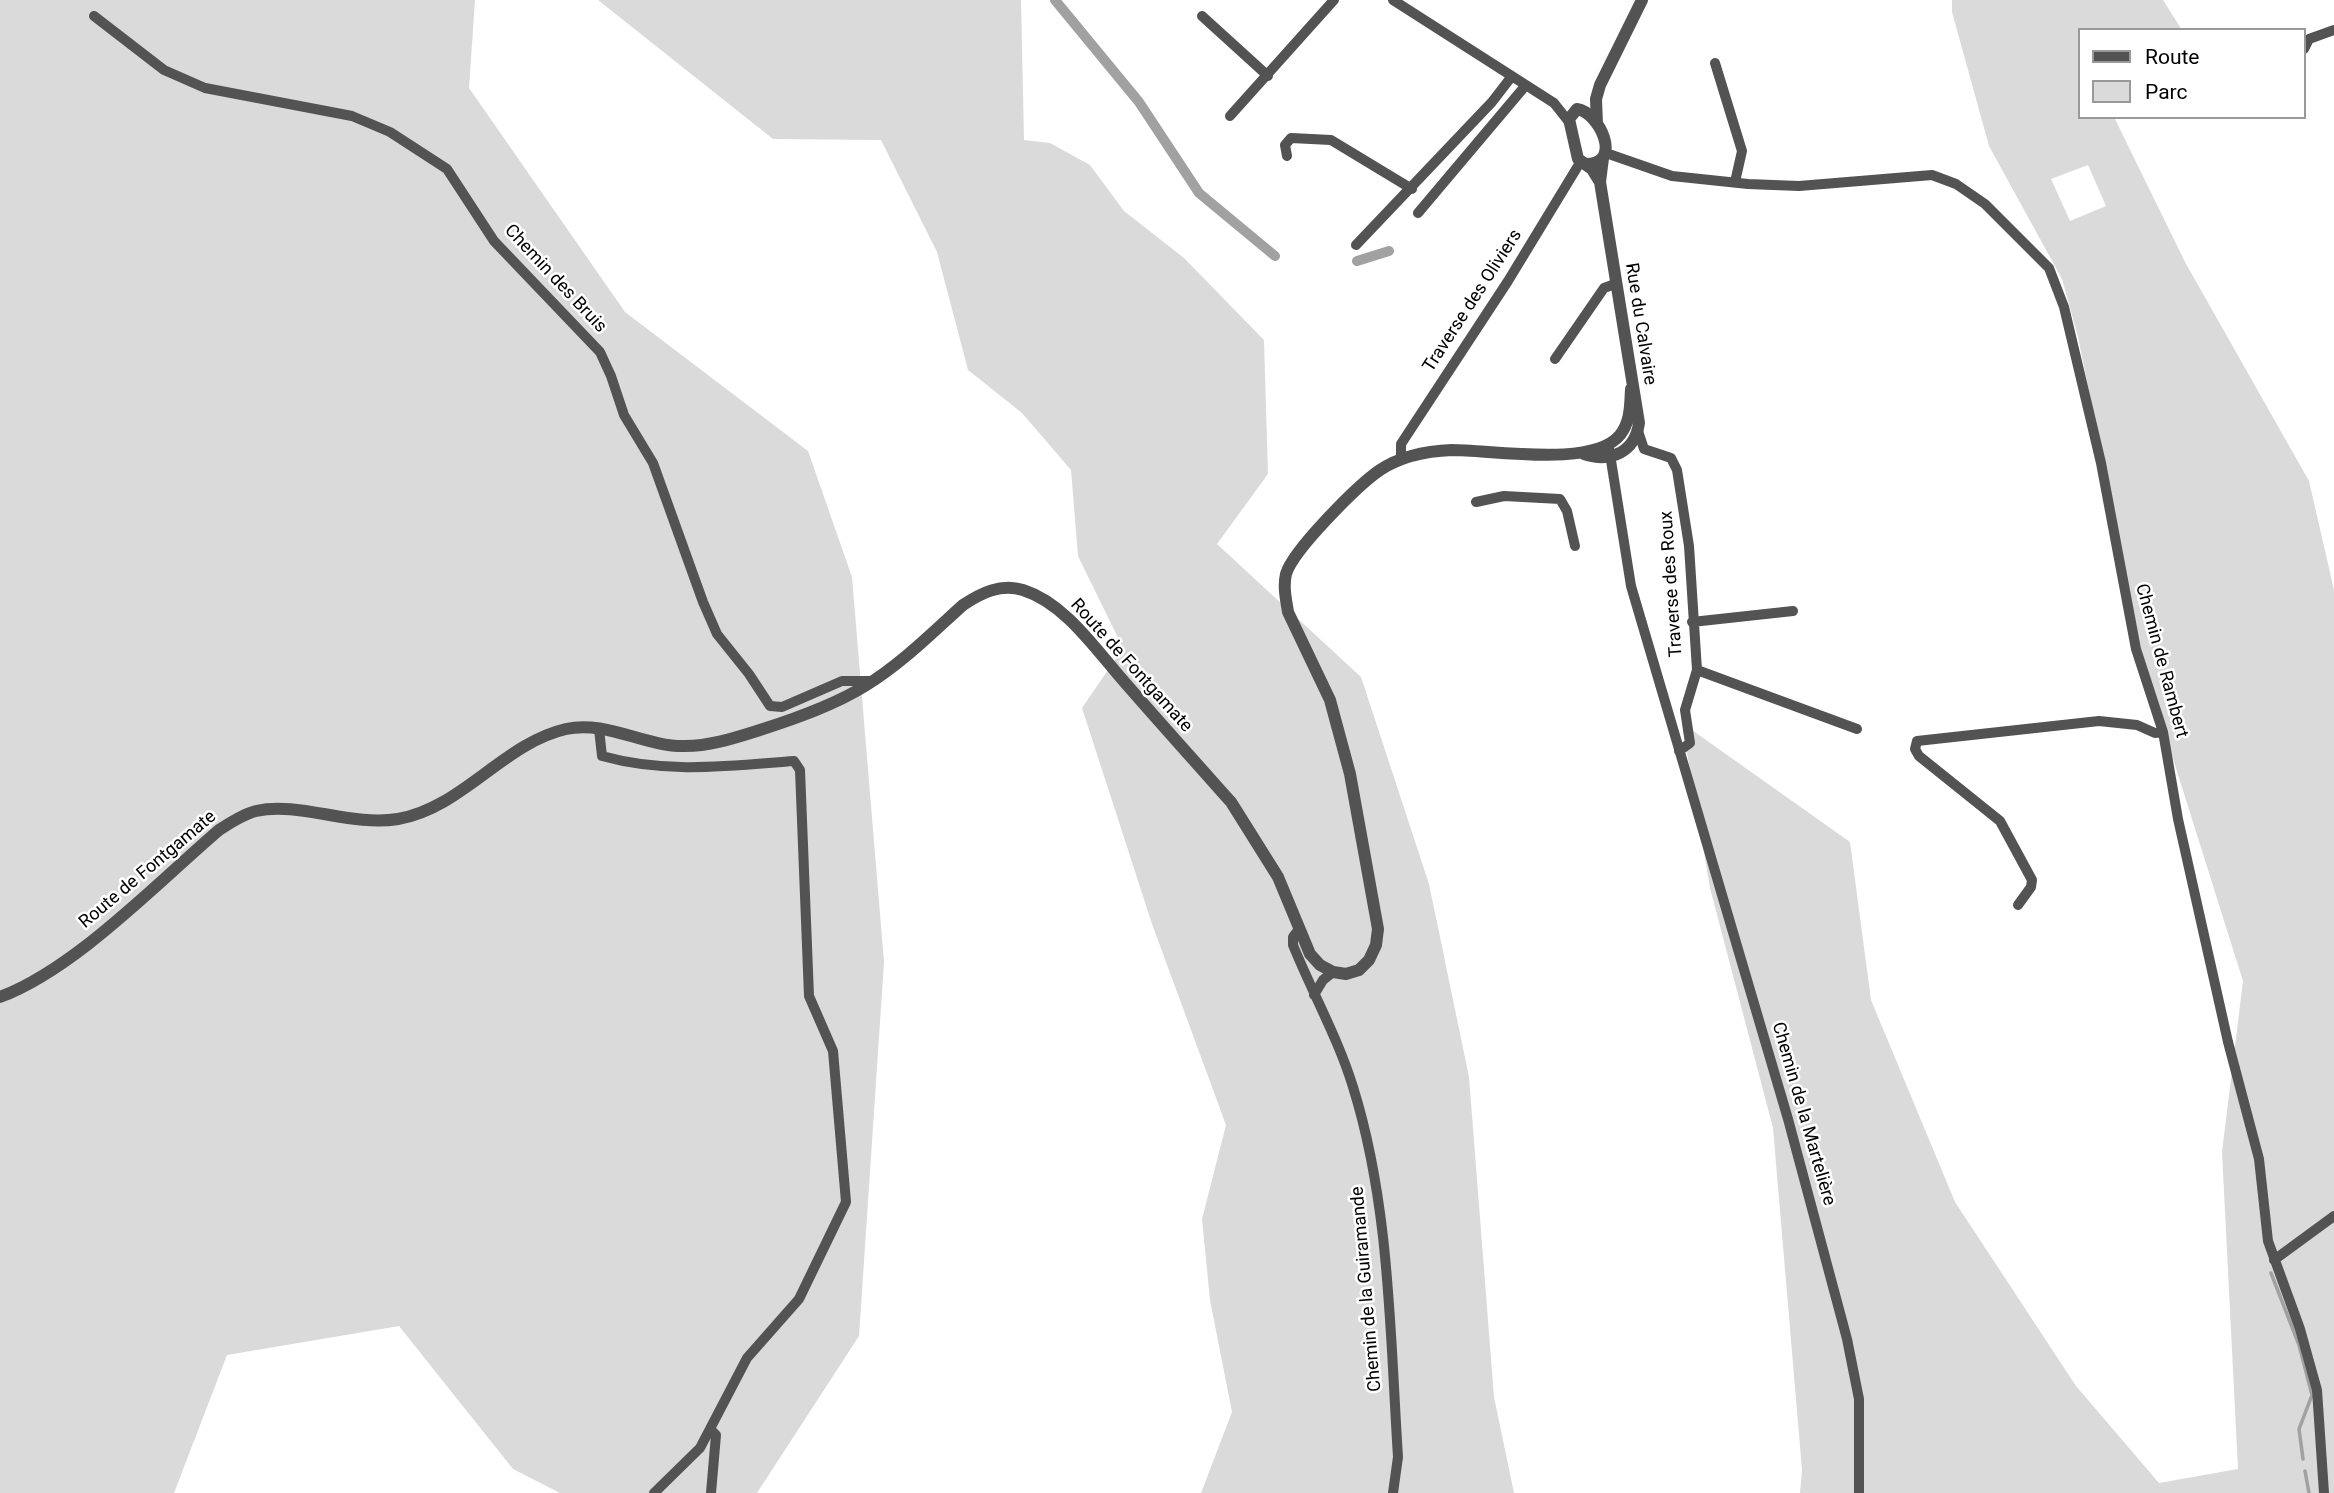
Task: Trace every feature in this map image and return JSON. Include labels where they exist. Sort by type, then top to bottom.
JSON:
[{"type":"street","points":[[1230,117],[1334,0]]},
{"type":"street","points":[[1394,0],[1554,103],[1578,109],[1598,128]]},
{"type":"street","points":[[1596,99],[1589,106],[1578,109],[1569,116],[1583,163],[1604,155],[1598,128],[1596,99],[1604,75],[1642,0]]},
{"type":"street","name":"Chemin des Bruis","points":[[94,16],[164,70],[205,88],[352,116],[390,132],[447,169],[495,242],[526,278],[600,352],[624,415],[653,463],[702,602],[718,634],[749,674],[769,706],[782,707],[842,681],[873,681]]},
{"type":"street","points":[[1202,16],[1268,76]]},
{"type":"street","points":[[2306,45],[2309,39],[2334,30]]},
{"type":"street","points":[[1715,63],[1742,151],[1735,181]]},
{"type":"street","points":[[1356,245],[1412,189],[1492,102],[1512,76]]},
{"type":"street","points":[[1418,213],[1526,85]]},
{"type":"street","points":[[1554,103],[1569,122]]},
{"type":"street","points":[[1287,156],[1285,145],[1291,138],[1331,140],[1412,189]]},
{"type":"street","name":"Chemin de Rambert","points":[[1604,155],[1672,176],[1799,186],[1932,175],[1956,184],[1985,204],[2049,268],[2064,307],[2101,464],[2136,649],[2163,732],[2178,819],[2228,1042],[2259,1159],[2268,1241],[2300,1329],[2317,1390],[2324,1493]]},
{"type":"street","name":"Rue du Calvaire","points":[[1604,155],[1600,182],[1631,389],[1636,402],[1638,431]]},
{"type":"street","name":"Rue du Calvaire","points":[[1583,163],[1600,182]]},
{"type":"street","name":"Traverse des Oliviers","points":[[1401,460],[1401,444],[1583,163]]},
{"type":"street","points":[[1556,359],[1604,288],[1615,284]]},
{"type":"street","points":[[1584,454],[1611,444],[1620,435],[1629,417],[1631,389]]},
{"type":"street","points":[[1314,995],[1323,979],[1332,972],[1346,974],[1359,970],[1369,960],[1376,946],[1377,919],[1338,724],[1288,612],[1284,592],[1287,573],[1294,556],[1339,508],[1380,470],[1401,460],[1433,451],[1452,450],[1584,454],[1608,458],[1626,450],[1638,431]]},
{"type":"street","name":"Traverse des Roux","points":[[1638,431],[1644,449],[1671,458],[1678,470],[1689,546],[1697,670],[1685,710],[1690,743],[1681,750]]},
{"type":"street","points":[[1608,458],[1611,444]]},
{"type":"street","name":"Chemin de la Martelière","points":[[1608,458],[1631,586],[1788,1119],[1847,1339],[1858,1399],[1858,1493]]},
{"type":"street","points":[[1476,502],[1504,496],[1560,499],[1567,511],[1575,546]]},
{"type":"street","name":"Route de Fontgamate","points":[[0,997],[36,981],[65,962],[219,830],[236,819],[256,811],[278,809],[351,820],[401,818],[450,796],[544,737],[566,729],[599,729],[660,744],[708,745],[779,723],[844,697],[873,681],[981,593],[1000,588],[1020,589],[1038,596],[1074,626],[1231,802],[1278,877],[1310,954],[1320,965],[1332,972]]},
{"type":"street","points":[[1692,622],[1793,611]]},
{"type":"street","points":[[1697,670],[1857,729]]},
{"type":"street","points":[[2137,725],[2155,709]]},
{"type":"street","points":[[2018,905],[2032,887],[2032,880],[2000,821],[1919,756],[1915,749],[1917,741],[2099,721],[2137,725],[2155,733],[2163,732]]},
{"type":"street","points":[[599,729],[602,756],[637,766],[696,769],[794,761],[800,770],[809,996],[833,1051],[846,1202],[800,1299],[747,1358],[700,1448],[654,1493]]},
{"type":"street","name":"Chemin de la Guiramande","points":[[1299,929],[1293,937],[1293,945],[1353,1087],[1367,1141],[1382,1224],[1398,1457],[1393,1493]]},
{"type":"street","points":[[2274,1260],[2334,1216]]},
{"type":"street","points":[[710,1429],[716,1436],[711,1493]]},
{"type":"green space","points":[[0,0],[475,0],[469,88],[625,312],[808,451],[852,577],[884,962],[859,1336],[757,1493],[560,1493],[513,1469],[399,1326],[227,1355],[174,1493],[0,1493]]},
{"type":"green space","points":[[598,0],[1021,0],[1024,140],[1050,143],[1090,165],[1124,211],[1184,258],[1264,340],[1268,474],[1217,544],[1361,677],[1429,884],[1469,1077],[1494,1397],[1514,1493],[1201,1493],[1232,1412],[1210,1300],[1202,1219],[1226,1125],[1152,924],[1082,708],[1123,648],[1078,556],[1071,470],[1022,413],[968,370],[937,252],[881,140],[773,139]]},
{"type":"green space","points":[[1952,0],[2163,0],[2181,28],[2078,28],[2078,119],[2115,119],[2185,262],[2309,481],[2334,590],[2334,1493],[1800,1493],[1802,1470],[1773,1128],[1710,888],[1682,723],[1850,842],[1871,1000],[1955,1202],[2076,1386],[2159,1483],[2238,1469],[2222,1152],[2243,981],[2146,673],[2078,337],[2062,279],[1989,146],[1952,12]],"holes":[[[2088,165],[2106,206],[2070,221],[2051,179]]]},
{"type":"waterway","points":[[1055,0],[1139,102],[1199,193],[1275,256]]},
{"type":"waterway","points":[[1357,261],[1389,251]]},
{"type":"waterway","points":[[2271,1273],[2299,1345],[2312,1395],[2299,1429],[2303,1459]]},
{"type":"waterway","points":[[2305,1471],[2309,1493]]}]
